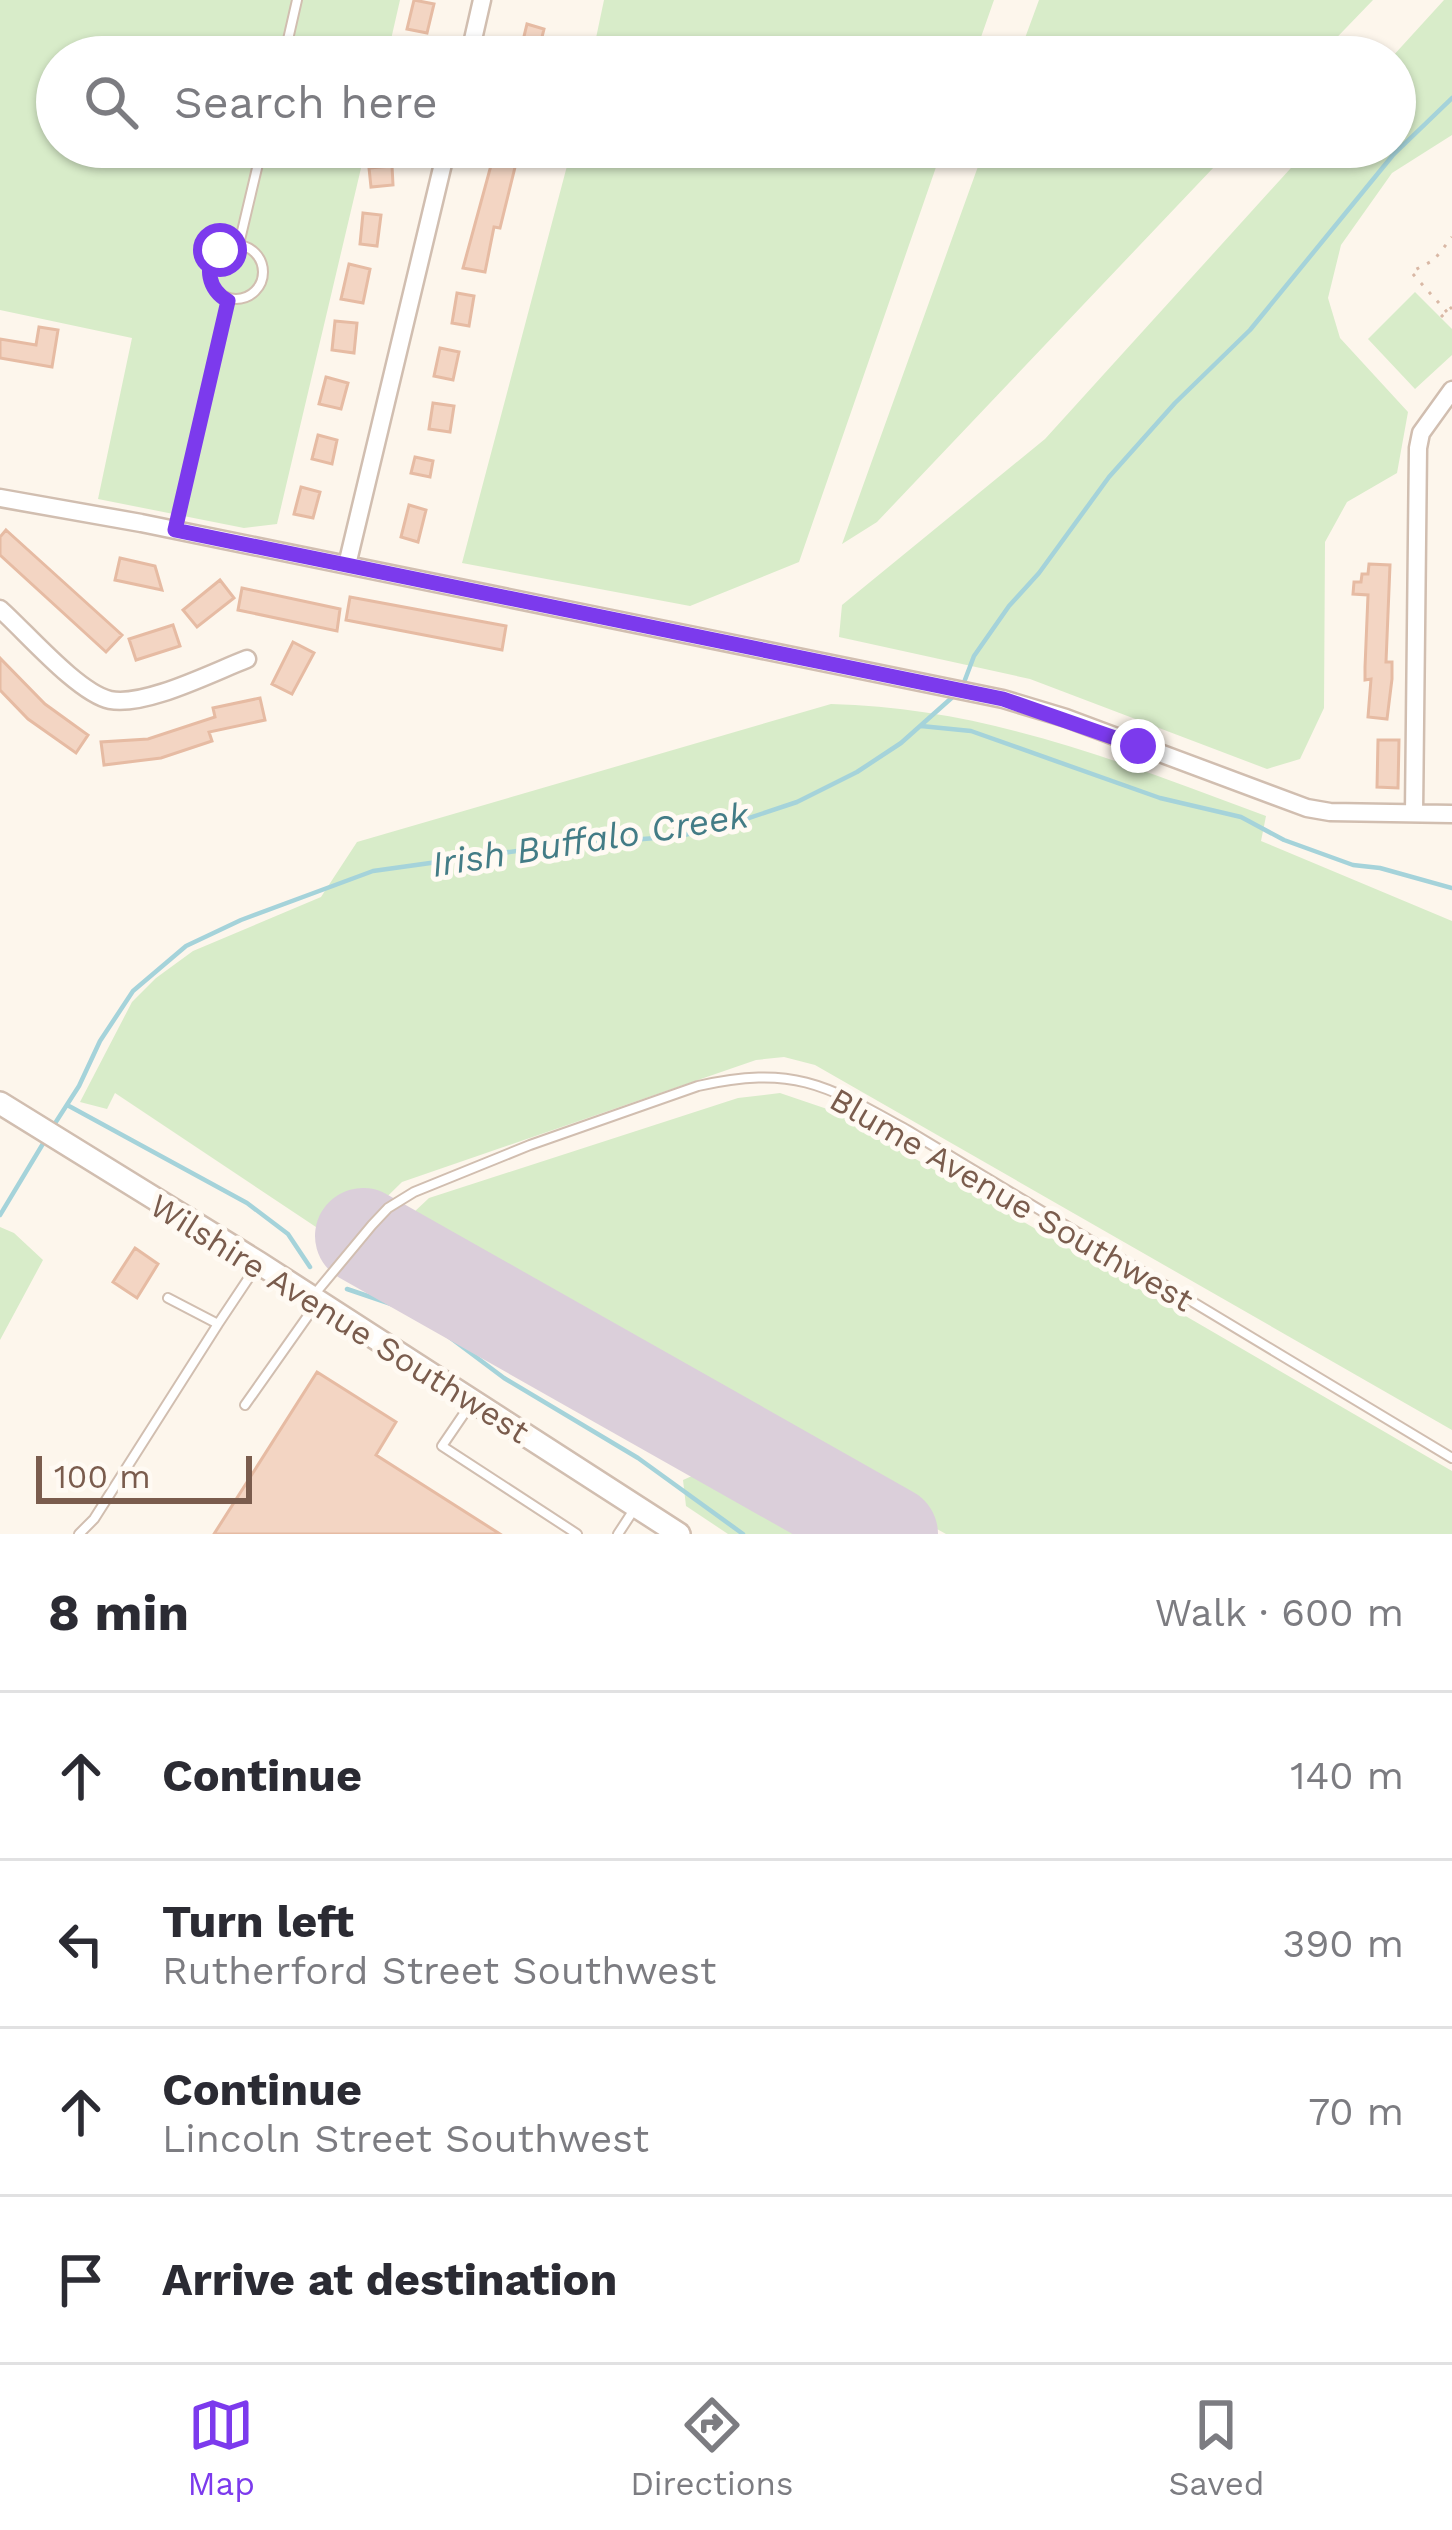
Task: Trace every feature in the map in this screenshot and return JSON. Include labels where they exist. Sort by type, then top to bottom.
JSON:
[{"type":"street","points":[[474,36],[482,0]]},
{"type":"street","points":[[347,565],[442,168]]},
{"type":"street","points":[[1414,813],[1418,448],[1421,433],[1452,390]]},
{"type":"street","points":[[0,498],[1003,699],[1307,808],[1452,814]]},
{"type":"street","points":[[0,609],[85,686],[109,700],[137,700],[247,659]]},
{"type":"street","name":"Wilshire Avenue Southwest","points":[[0,1103],[259,1263],[670,1532]]},
{"type":"lane","points":[[289,36],[297,0]]},
{"type":"lane","points":[[239,244],[257,168]]},
{"type":"lane","points":[[239,244],[258,256],[261,281],[248,296],[228,301],[214,290],[210,265],[220,250],[239,244]]},
{"type":"lane","points":[[175,530],[228,301]]},
{"type":"lane","name":"Blume Avenue Southwest","points":[[245,1405],[315,1299],[388,1208],[435,1181],[698,1086],[742,1076],[783,1076],[858,1102],[908,1130],[1452,1458]]},
{"type":"lane","points":[[79,1534],[94,1519],[259,1263]]},
{"type":"lane","points":[[167,1298],[218,1324]]},
{"type":"lane","points":[[472,1401],[442,1446],[577,1534]]},
{"type":"lane","points":[[617,1534],[636,1506]]},
{"type":"path","points":[[1447,312],[1411,272],[1434,260],[1452,237]]},
{"type":"path","points":[[1441,317],[1452,307]]},
{"type":"green space","points":[[0,0],[400,0],[392,36],[36,36],[36,168],[361,168],[277,524],[244,528],[98,499],[132,338],[0,310]]},
{"type":"green space","points":[[604,0],[994,0],[981,36],[596,36]]},
{"type":"green space","points":[[1039,0],[1373,0],[1338,36],[1026,36]]},
{"type":"green space","points":[[1444,0],[1452,0],[1452,135],[1416,158],[1416,36],[1411,36]]},
{"type":"green space","points":[[566,168],[936,168],[799,562],[690,606],[462,563]]},
{"type":"green space","points":[[977,168],[1213,168],[877,522],[842,544]]},
{"type":"green space","points":[[1291,168],[1400,168],[1341,245],[1328,298],[1340,338],[1408,412],[1397,473],[1347,502],[1325,542],[1324,708],[1300,759],[1267,769],[1030,679],[839,637],[842,605],[1045,439]]},
{"type":"green space","points":[[1415,292],[1452,329],[1452,355],[1415,389],[1368,339]]},
{"type":"green space","points":[[831,704],[944,715],[1053,741],[1160,777],[1266,816],[1261,841],[1452,921],[1452,1430],[815,1065],[784,1057],[756,1060],[402,1182],[340,1243],[115,1093],[107,1109],[80,1102],[132,1002],[156,978],[193,951],[321,897],[357,842]]},
{"type":"green space","points":[[780,1093],[833,1111],[1452,1471],[1452,1534],[946,1534],[395,1230],[429,1198],[738,1098]]},
{"type":"green space","points":[[0,1227],[14,1233],[43,1260],[0,1340]]},
{"type":"green space","points":[[724,1469],[835,1534],[728,1534],[686,1506],[683,1480]]},
{"type":"building","points":[[414,0],[434,4],[427,33],[407,29]]},
{"type":"building","points":[[527,24],[544,29],[542,36],[524,36]]},
{"type":"building","points":[[369,168],[392,168],[393,185],[371,187]]},
{"type":"building","points":[[490,168],[515,168],[500,228],[494,227],[485,272],[463,268]]},
{"type":"building","points":[[363,213],[381,215],[377,246],[360,244]]},
{"type":"building","points":[[349,264],[370,269],[363,303],[341,299]]},
{"type":"building","points":[[457,293],[474,296],[469,326],[452,323]]},
{"type":"building","points":[[335,321],[357,323],[354,353],[332,350]]},
{"type":"building","points":[[39,327],[58,330],[52,367],[0,358],[0,339],[36,345]]},
{"type":"building","points":[[440,348],[459,352],[453,380],[434,376]]},
{"type":"building","points":[[326,377],[348,383],[341,409],[319,404]]},
{"type":"building","points":[[433,403],[454,406],[450,432],[429,429]]},
{"type":"building","points":[[318,435],[337,440],[332,464],[312,459]]},
{"type":"building","points":[[415,457],[433,461],[430,477],[411,473]]},
{"type":"building","points":[[301,487],[320,492],[313,518],[294,514]]},
{"type":"building","points":[[409,505],[426,510],[418,542],[401,537]]},
{"type":"building","points":[[6,530],[122,635],[106,652],[0,555],[0,537]]},
{"type":"building","points":[[120,558],[155,566],[162,590],[115,580]]},
{"type":"building","points":[[1369,564],[1390,565],[1386,662],[1392,662],[1392,679],[1387,719],[1368,717],[1368,595],[1353,594],[1354,582],[1368,574]]},
{"type":"building","points":[[220,580],[234,598],[197,627],[183,610]]},
{"type":"building","points":[[242,588],[340,609],[337,631],[238,610]]},
{"type":"building","points":[[350,597],[506,626],[502,650],[346,620]]},
{"type":"building","points":[[173,625],[180,646],[136,660],[129,639]]},
{"type":"building","points":[[293,642],[314,653],[292,694],[272,684]]},
{"type":"building","points":[[0,658],[45,704],[88,735],[76,753],[28,719],[0,690]]},
{"type":"building","points":[[260,698],[265,720],[209,732],[212,741],[161,758],[104,765],[101,742],[148,739],[215,717],[213,708]]},
{"type":"building","points":[[1378,740],[1399,740],[1398,788],[1377,787]]},
{"type":"building","points":[[135,1248],[158,1264],[137,1298],[113,1282]]},
{"type":"building","points":[[317,1372],[396,1422],[376,1455],[500,1534],[214,1534]]},
{"type":"waterway","name":"Irish Buffalo Creek","points":[[1416,133],[1452,98]]},
{"type":"waterway","name":"Irish Buffalo Creek","points":[[963,685],[974,656],[1009,606],[1109,477],[1250,330],[1382,168]]},
{"type":"waterway","name":"Irish Buffalo Creek","points":[[52,1128],[133,991],[186,946],[241,920],[373,871],[545,847],[680,836],[731,824],[797,802],[857,772],[901,743],[956,694]]},
{"type":"waterway","points":[[921,726],[971,731],[1160,798],[1241,817],[1284,840],[1353,865],[1452,888]]},
{"type":"waterway","points":[[69,1106],[247,1203],[288,1234],[310,1267]]},
{"type":"waterway","name":"Irish Buffalo Creek","points":[[0,1215],[47,1137]]},
{"type":"waterway","points":[[347,1289],[400,1307],[440,1330],[504,1378],[638,1458],[743,1534]]},
{"type":"runway","points":[[363,1236],[890,1534]]},
{"type":"route","points":[[220,250],[209,272],[214,290],[228,301],[175,530],[1003,699],[1138,746]]}]
